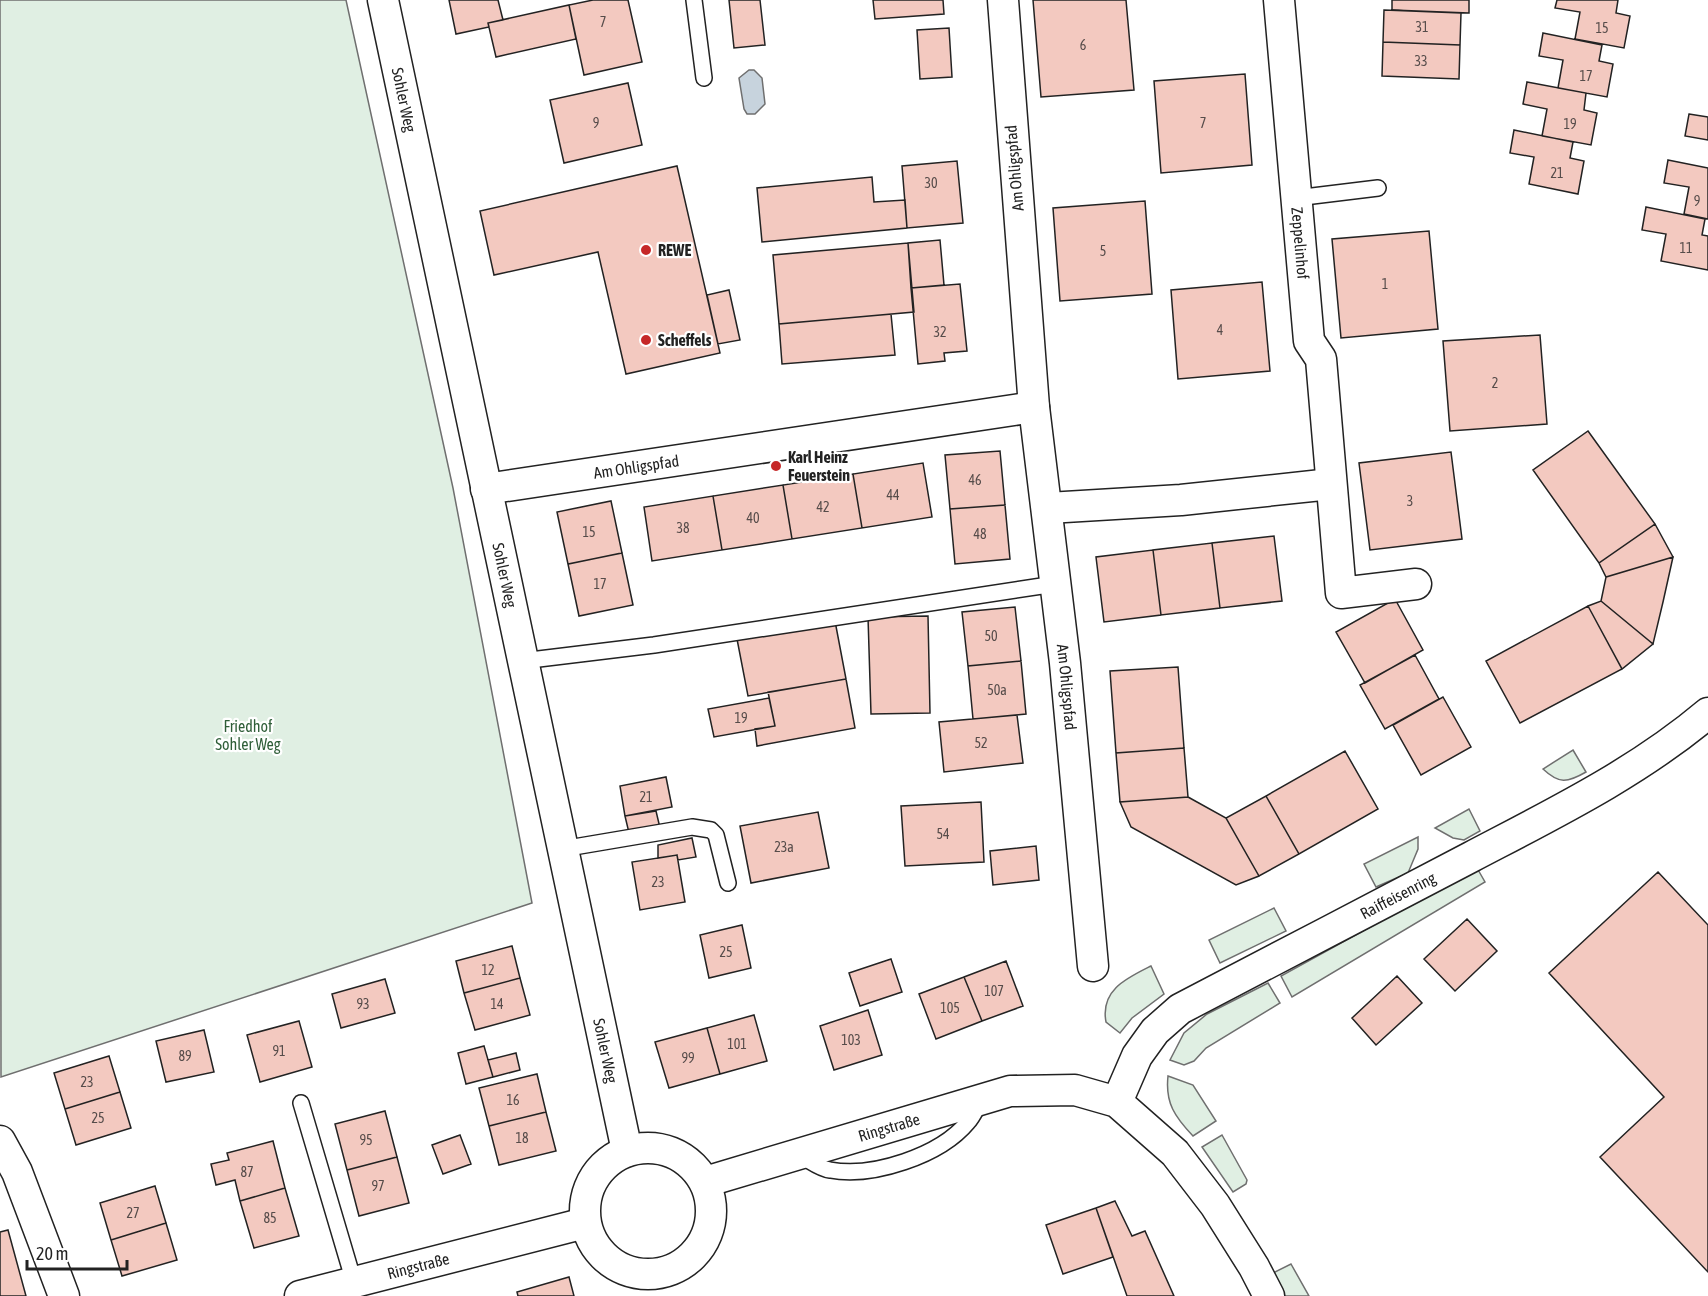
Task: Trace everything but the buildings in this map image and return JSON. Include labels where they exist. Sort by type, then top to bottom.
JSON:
[{"type":"street","name":"Sohler Weg","points":[[383,0],[627,1151]]},
{"type":"street","name":"Am Ohligspfad","points":[[1003,0],[1034,407],[1048,508],[1093,966]]},
{"type":"street","name":"Zeppelinhof","points":[[1279,0],[1309,341],[1321,359],[1341,593],[1416,584]]},
{"type":"street","name":"Am Ohligspfad","points":[[486,489],[1034,407]]},
{"type":"street","points":[[1048,508],[1181,500],[1331,484]]},
{"type":"street","name":"Raiffeisenring","points":[[1117,1102],[1137,1056],[1155,1030],[1180,1009],[1555,813],[1629,770],[1679,737],[1708,713]]},
{"type":"street","name":"Ringstraße","points":[[705,1182],[1010,1091],[1075,1090],[1117,1102]]},
{"type":"street","points":[[1117,1102],[1175,1153],[1215,1205],[1269,1296]]},
{"type":"street","points":[[0,1141],[17,1172],[64,1296]]},
{"type":"street","points":[[649,1148],[672,1152],[691,1164],[705,1182],[712,1206],[709,1231],[697,1253],[655,1285],[609,1262],[590,1238],[585,1223],[586,1200],[593,1179],[608,1162],[627,1151],[649,1148]]},
{"type":"street","name":"Ringstraße","points":[[300,1296],[585,1223]]},
{"type":"lane","points":[[694,0],[704,78]]},
{"type":"lane","points":[[1296,198],[1378,188]]},
{"type":"lane","points":[[522,661],[654,645],[1055,584]]},
{"type":"lane","points":[[562,849],[692,827],[711,830],[716,835],[728,883]]},
{"type":"lane","points":[[301,1103],[354,1282]]},
{"type":"green space","name":"Friedhof Sohler Weg","points":[[0,0],[346,0],[453,488],[532,903],[1,1077]]},
{"type":"green space","points":[[1573,750],[1586,772],[1563,780],[1543,769]]},
{"type":"green space","points":[[1469,809],[1480,831],[1464,840],[1453,838],[1435,828]]},
{"type":"green space","points":[[1418,837],[1418,849],[1408,873],[1376,887],[1364,864]]},
{"type":"green space","points":[[1477,868],[1485,882],[1292,997],[1281,976]]},
{"type":"green space","points":[[1274,908],[1286,931],[1220,963],[1209,940]]},
{"type":"green space","points":[[1151,966],[1164,994],[1132,1018],[1120,1033],[1106,1022],[1107,1001],[1117,987],[1133,975]]},
{"type":"green space","points":[[1268,983],[1280,1003],[1206,1048],[1194,1061],[1184,1065],[1170,1060],[1184,1033],[1207,1014]]},
{"type":"green space","points":[[1168,1076],[1193,1085],[1216,1121],[1193,1136],[1181,1122],[1170,1102]]},
{"type":"green space","points":[[1222,1135],[1247,1180],[1246,1184],[1233,1192],[1202,1147]]},
{"type":"green space","points":[[1291,1264],[1309,1296],[1285,1296],[1273,1273]]},
{"type":"shaded area","points":[[749,70],[754,70],[762,78],[765,104],[755,114],[747,114],[744,109],[739,78]]},
{"type":"place","name":"REWE","points":[[646,250]]},
{"type":"place","name":"Scheffels","points":[[646,340]]},
{"type":"place","name":"Karl Heinz Feuerstein","points":[[776,466]]}]
